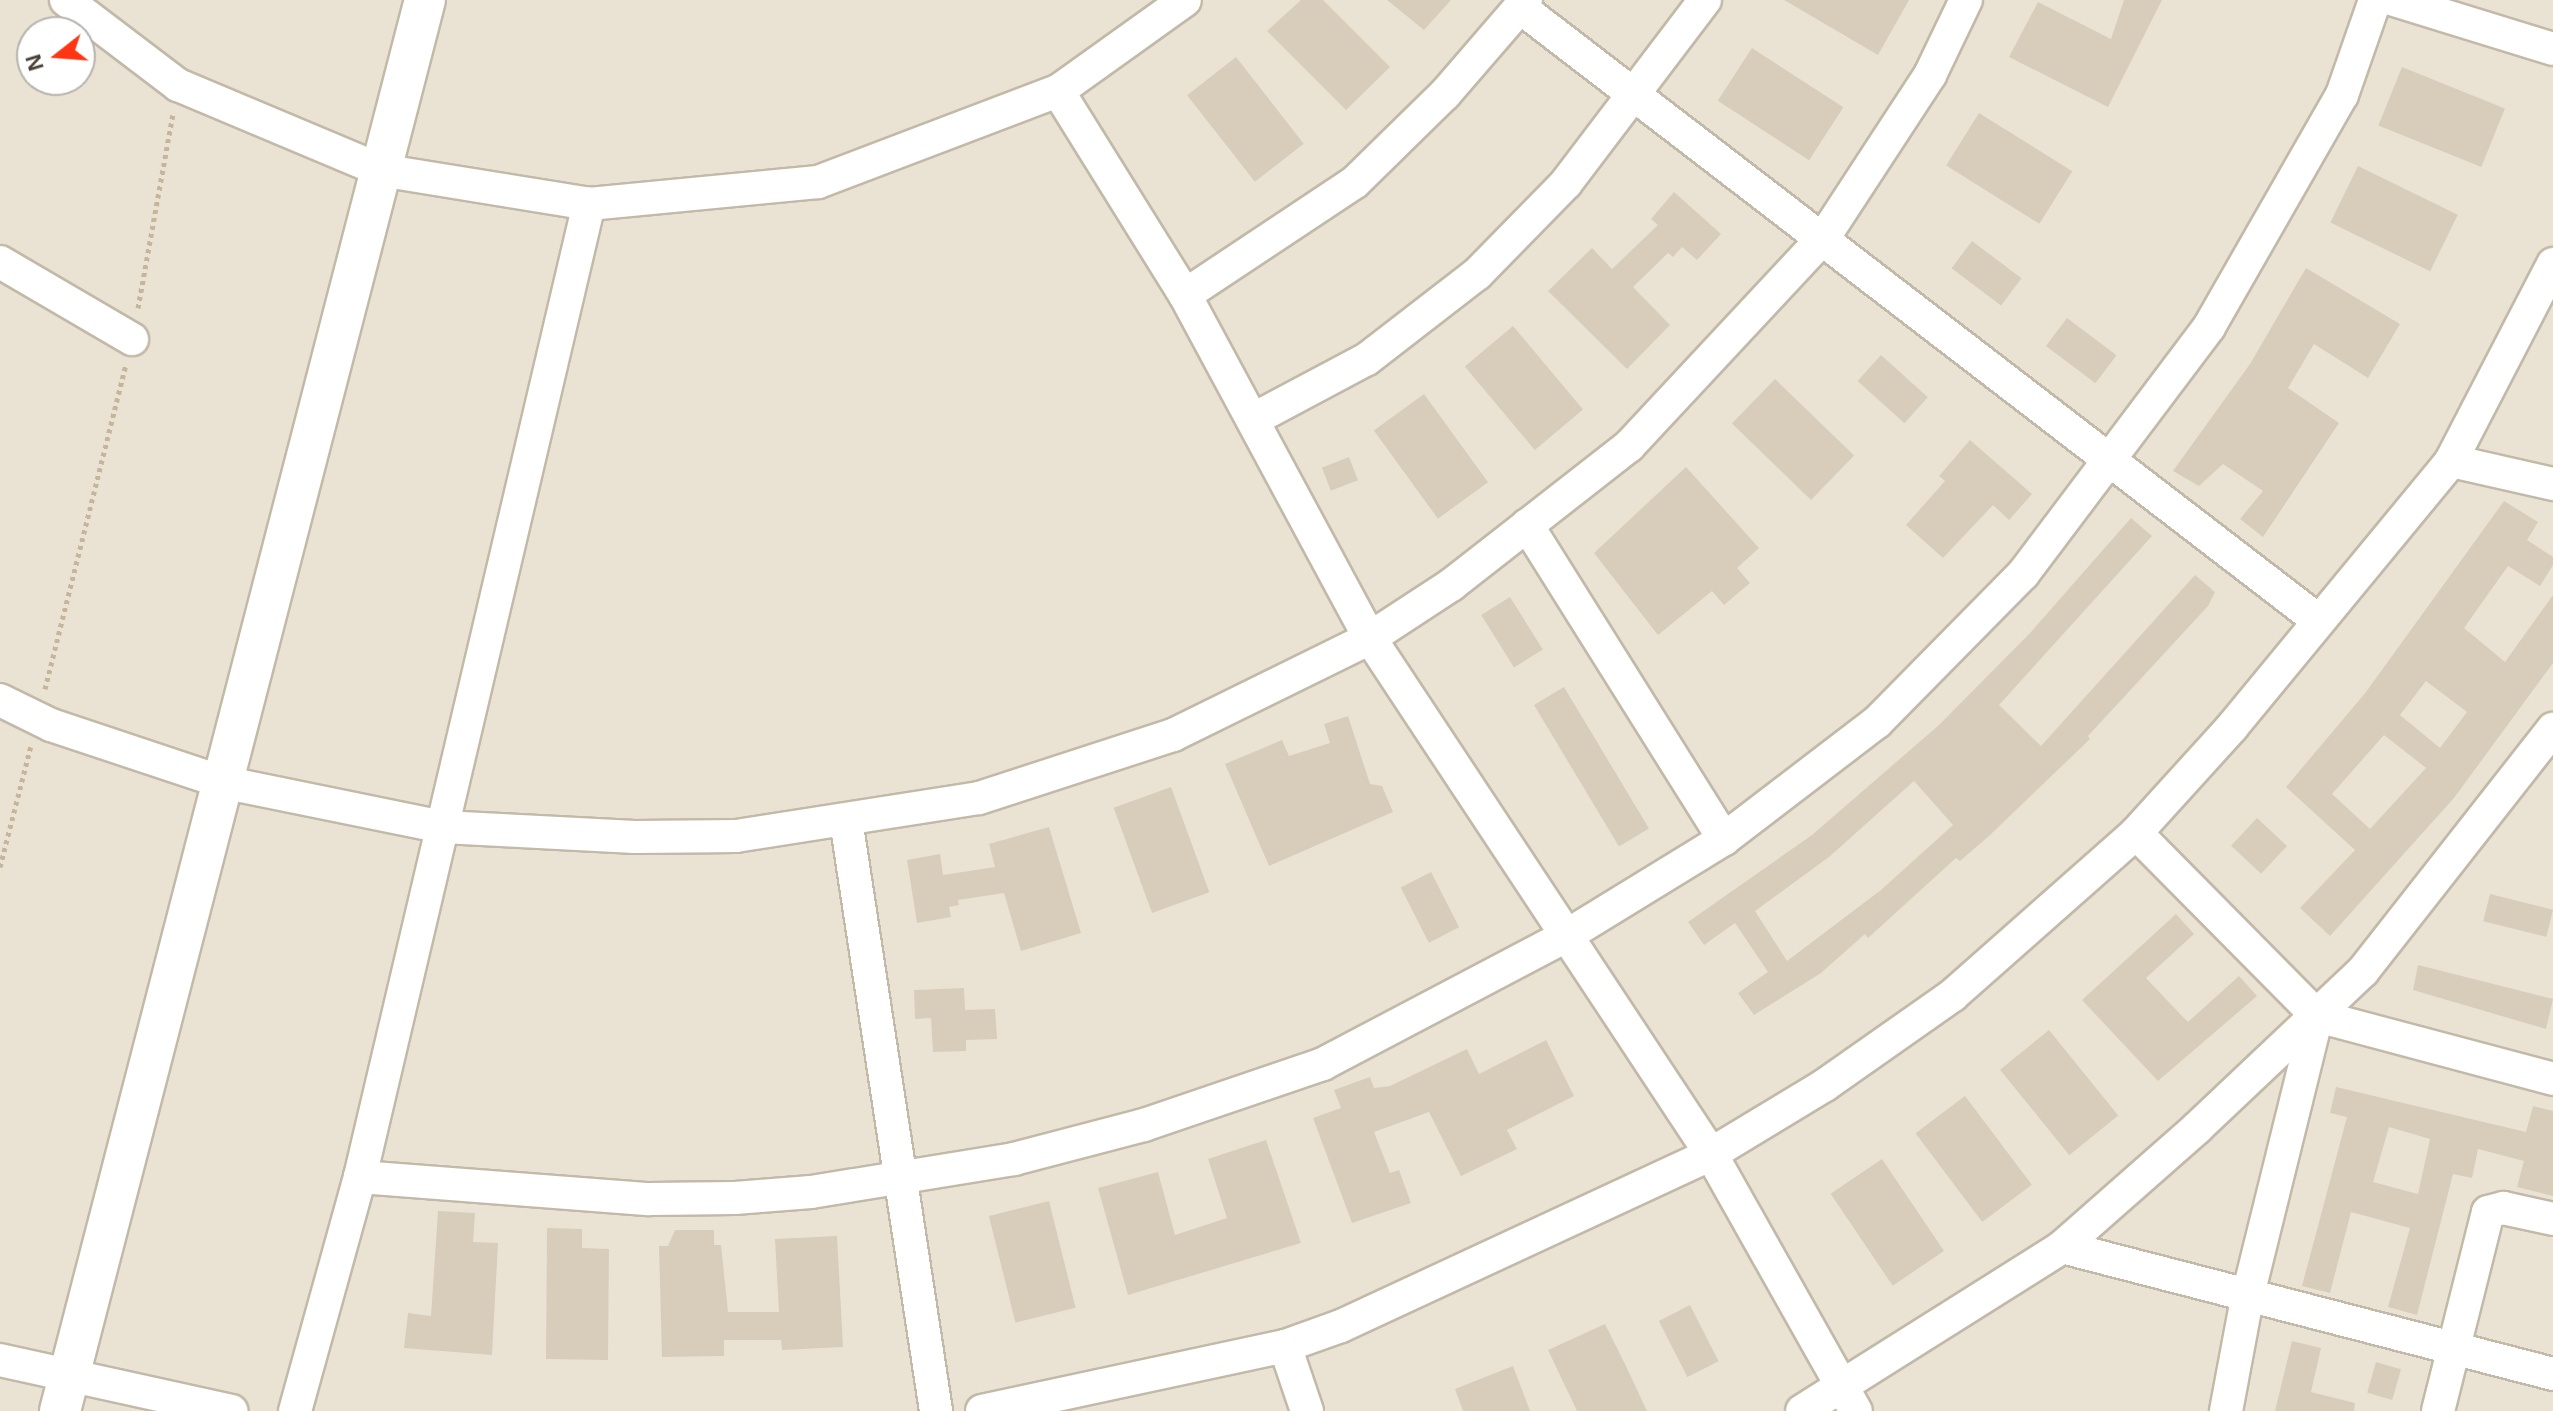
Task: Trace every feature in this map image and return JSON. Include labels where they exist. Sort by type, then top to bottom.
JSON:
[{"type":"street","points":[[66,0],[178,85],[380,170],[589,204],[818,182],[1058,91],[1185,0]]},
{"type":"street","points":[[64,1395],[425,0]]},
{"type":"street","points":[[1254,419],[1367,359],[1477,274],[1566,183],[1634,99],[1705,0]]},
{"type":"street","points":[[0,700],[38,718],[222,782],[443,827],[635,837],[736,836],[979,798],[1173,735],[1370,638],[1451,585],[1629,446],[1824,237],[1930,75],[1966,0]]},
{"type":"street","points":[[360,1177],[663,1199],[811,1192],[1028,1155],[1144,1125],[1323,1064],[1566,936],[1724,839],[1877,722],[2023,574],[2209,327],[2276,216],[2342,95],[2375,0]]},
{"type":"street","points":[[2394,0],[2553,49]]},
{"type":"street","points":[[1185,295],[1355,182],[1524,4],[1634,99],[1824,237],[2319,621]]},
{"type":"street","points":[[1058,91],[1185,295],[1370,638],[1711,1154],[1850,1399]]},
{"type":"street","points":[[295,1411],[360,1177],[589,204]]},
{"type":"street","points":[[0,262],[132,339]]},
{"type":"street","points":[[982,1411],[1285,1346],[1341,1326],[1711,1154],[1825,1085],[1953,995],[2136,833],[2319,621],[2451,461],[2553,264]]},
{"type":"street","points":[[2451,461],[2553,484]]},
{"type":"street","points":[[1527,525],[1724,839]]},
{"type":"street","points":[[1802,1411],[1850,1399],[2062,1247],[2317,1016],[2363,971],[2553,729]]},
{"type":"street","points":[[846,820],[936,1411]]},
{"type":"street","points":[[2136,833],[2317,1016],[2553,1079]]},
{"type":"street","points":[[2226,1411],[2247,1299],[2317,1016]]},
{"type":"street","points":[[2438,1411],[2488,1212],[2503,1208],[2553,1219]]},
{"type":"street","points":[[2062,1247],[2247,1299],[2553,1374]]},
{"type":"street","points":[[1285,1346],[1307,1411]]},
{"type":"street","points":[[0,1360],[64,1395],[231,1411]]},
{"type":"path","points":[[0,867],[132,339],[178,85]]},
{"type":"shaded area","points":[[0,0],[2553,0],[2553,1411],[0,1411]]},
{"type":"building","points":[[1301,0],[1323,0],[1390,67],[1346,110],[1267,31]]},
{"type":"building","points":[[1387,0],[1451,0],[1424,30]]},
{"type":"building","points":[[1784,0],[1909,0],[1878,55]]},
{"type":"building","points":[[2124,0],[2162,0],[2108,107],[2009,57],[2038,2],[2111,39]]},
{"type":"building","points":[[1752,48],[1843,107],[1809,160],[1718,101]]},
{"type":"building","points":[[1236,57],[1304,144],[1255,182],[1187,95]]},
{"type":"building","points":[[2402,67],[2505,109],[2481,167],[2378,125]]},
{"type":"building","points":[[1979,113],[2072,171],[2039,224],[1946,166]]},
{"type":"building","points":[[2358,166],[2458,215],[2430,271],[2330,223]]},
{"type":"building","points":[[1674,192],[1721,234],[1697,260],[1682,247],[1673,257],[1668,253],[1633,287],[1670,325],[1627,369],[1548,291],[1592,248],[1612,269],[1658,225],[1651,219]]},
{"type":"building","points":[[1972,241],[2022,278],[2001,305],[1952,268]]},
{"type":"building","points":[[2306,268],[2400,324],[2368,378],[2314,344],[2288,388],[2339,423],[2263,537],[2240,519],[2263,491],[2223,464],[2199,486],[2173,471],[2250,364]]},
{"type":"building","points":[[2067,318],[2117,355],[2095,383],[2046,346]]},
{"type":"building","points":[[1513,326],[1583,409],[1535,450],[1465,366]]},
{"type":"building","points":[[1881,355],[1928,397],[1904,423],[1858,381]]},
{"type":"building","points":[[1775,379],[1854,455],[1811,500],[1732,424]]},
{"type":"building","points":[[1424,394],[1488,482],[1438,519],[1374,430]]},
{"type":"building","points":[[1970,440],[2032,494],[2009,520],[1993,505],[1943,558],[1906,525],[1945,481],[1939,476]]},
{"type":"building","points":[[1349,457],[1358,480],[1331,491],[1322,467]]},
{"type":"building","points":[[1686,467],[1759,548],[1737,568],[1750,583],[1724,605],[1712,591],[1658,635],[1594,553]]},
{"type":"building","points":[[2504,501],[2538,522],[2527,540],[2553,557],[2553,565],[2540,586],[2508,566],[2464,628],[2505,662],[2553,595],[2553,663],[2454,798],[2330,936],[2300,908],[2355,850],[2286,787],[2366,692]],"holes":[[[2426,681],[2467,712],[2440,748],[2400,715]],[[2384,735],[2426,768],[2370,829],[2332,794]]]},
{"type":"building","points":[[2131,518],[2152,536],[1999,705],[2041,746],[2195,575],[2215,592],[2208,606],[2088,736],[2090,739],[1989,836],[1960,861],[1956,858],[1868,938],[1865,934],[1821,973],[1754,1015],[1738,993],[1768,972],[1735,923],[1704,945],[1688,922],[1812,835],[1939,725],[2030,633]],"holes":[[[1914,781],[1953,825],[1881,890],[1787,961],[1755,911],[1829,857]]]},
{"type":"building","points":[[1510,597],[1543,650],[1514,668],[1481,615]]},
{"type":"building","points":[[1564,687],[1649,828],[1619,846],[1534,705]]},
{"type":"building","points":[[1348,716],[1370,784],[1382,786],[1393,812],[1269,866],[1225,764],[1282,740],[1289,756],[1330,743],[1324,724]]},
{"type":"building","points":[[1171,787],[1209,892],[1152,913],[1114,808]]},
{"type":"building","points":[[2257,818],[2287,846],[2261,874],[2231,846]]},
{"type":"building","points":[[1049,827],[1081,933],[1021,951],[1004,893],[958,900],[959,905],[949,907],[951,917],[917,923],[907,860],[940,854],[943,875],[995,867],[989,844]]},
{"type":"building","points":[[1431,872],[1459,927],[1429,943],[1401,887]]},
{"type":"building","points":[[2490,894],[2553,910],[2546,937],[2483,921]]},
{"type":"building","points":[[2176,914],[2194,934],[2146,978],[2180,1014],[2188,1022],[2239,976],[2257,996],[2158,1081],[2082,1000]]},
{"type":"building","points":[[2418,965],[2553,999],[2546,1029],[2413,990]]},
{"type":"building","points":[[964,988],[965,1010],[995,1009],[997,1039],[966,1040],[966,1051],[933,1052],[931,1018],[915,1019],[914,990]]},
{"type":"building","points":[[2049,1030],[2118,1115],[2069,1155],[2000,1070]]},
{"type":"building","points":[[1546,1040],[1574,1096],[1507,1130],[1517,1149],[1461,1176],[1429,1112],[1374,1132],[1390,1173],[1399,1170],[1411,1203],[1352,1223],[1313,1118],[1341,1108],[1334,1090],[1370,1077],[1374,1088],[1390,1086],[1467,1049],[1479,1074]]},
{"type":"building","points":[[2336,1087],[2526,1132],[2533,1106],[2553,1111],[2553,1196],[2517,1187],[2524,1161],[2478,1149],[2472,1178],[2453,1174],[2417,1315],[2388,1307],[2410,1228],[2351,1212],[2330,1293],[2302,1286],[2347,1117],[2330,1113]],"holes":[[[2389,1127],[2430,1139],[2418,1194],[2373,1182]]]},
{"type":"building","points":[[1965,1096],[2032,1185],[1982,1222],[1915,1133]]},
{"type":"building","points":[[1266,1140],[1301,1243],[1128,1295],[1098,1188],[1158,1172],[1175,1235],[1227,1218],[1208,1159]]},
{"type":"building","points":[[1882,1159],[1944,1251],[1893,1286],[1831,1194]]},
{"type":"building","points":[[1049,1201],[1076,1308],[1015,1323],[989,1216]]},
{"type":"building","points":[[438,1211],[475,1213],[473,1242],[498,1243],[492,1355],[404,1348],[408,1313],[431,1316]]},
{"type":"building","points":[[547,1228],[582,1229],[582,1248],[609,1249],[608,1360],[546,1359]]},
{"type":"building","points":[[675,1230],[714,1230],[714,1245],[721,1245],[728,1312],[779,1312],[775,1239],[837,1236],[843,1347],[782,1350],[781,1340],[724,1340],[724,1356],[662,1357],[659,1246],[668,1246]]},
{"type":"building","points":[[1690,1305],[1719,1361],[1687,1377],[1659,1321]]},
{"type":"building","points":[[1605,1324],[1647,1411],[1577,1411],[1548,1350]]},
{"type":"building","points":[[2292,1341],[2321,1348],[2311,1392],[2355,1403],[2354,1411],[2275,1411]]},
{"type":"building","points":[[2376,1362],[2401,1369],[2392,1400],[2367,1393]]},
{"type":"building","points":[[1513,1366],[1530,1411],[1463,1411],[1455,1389]]}]
